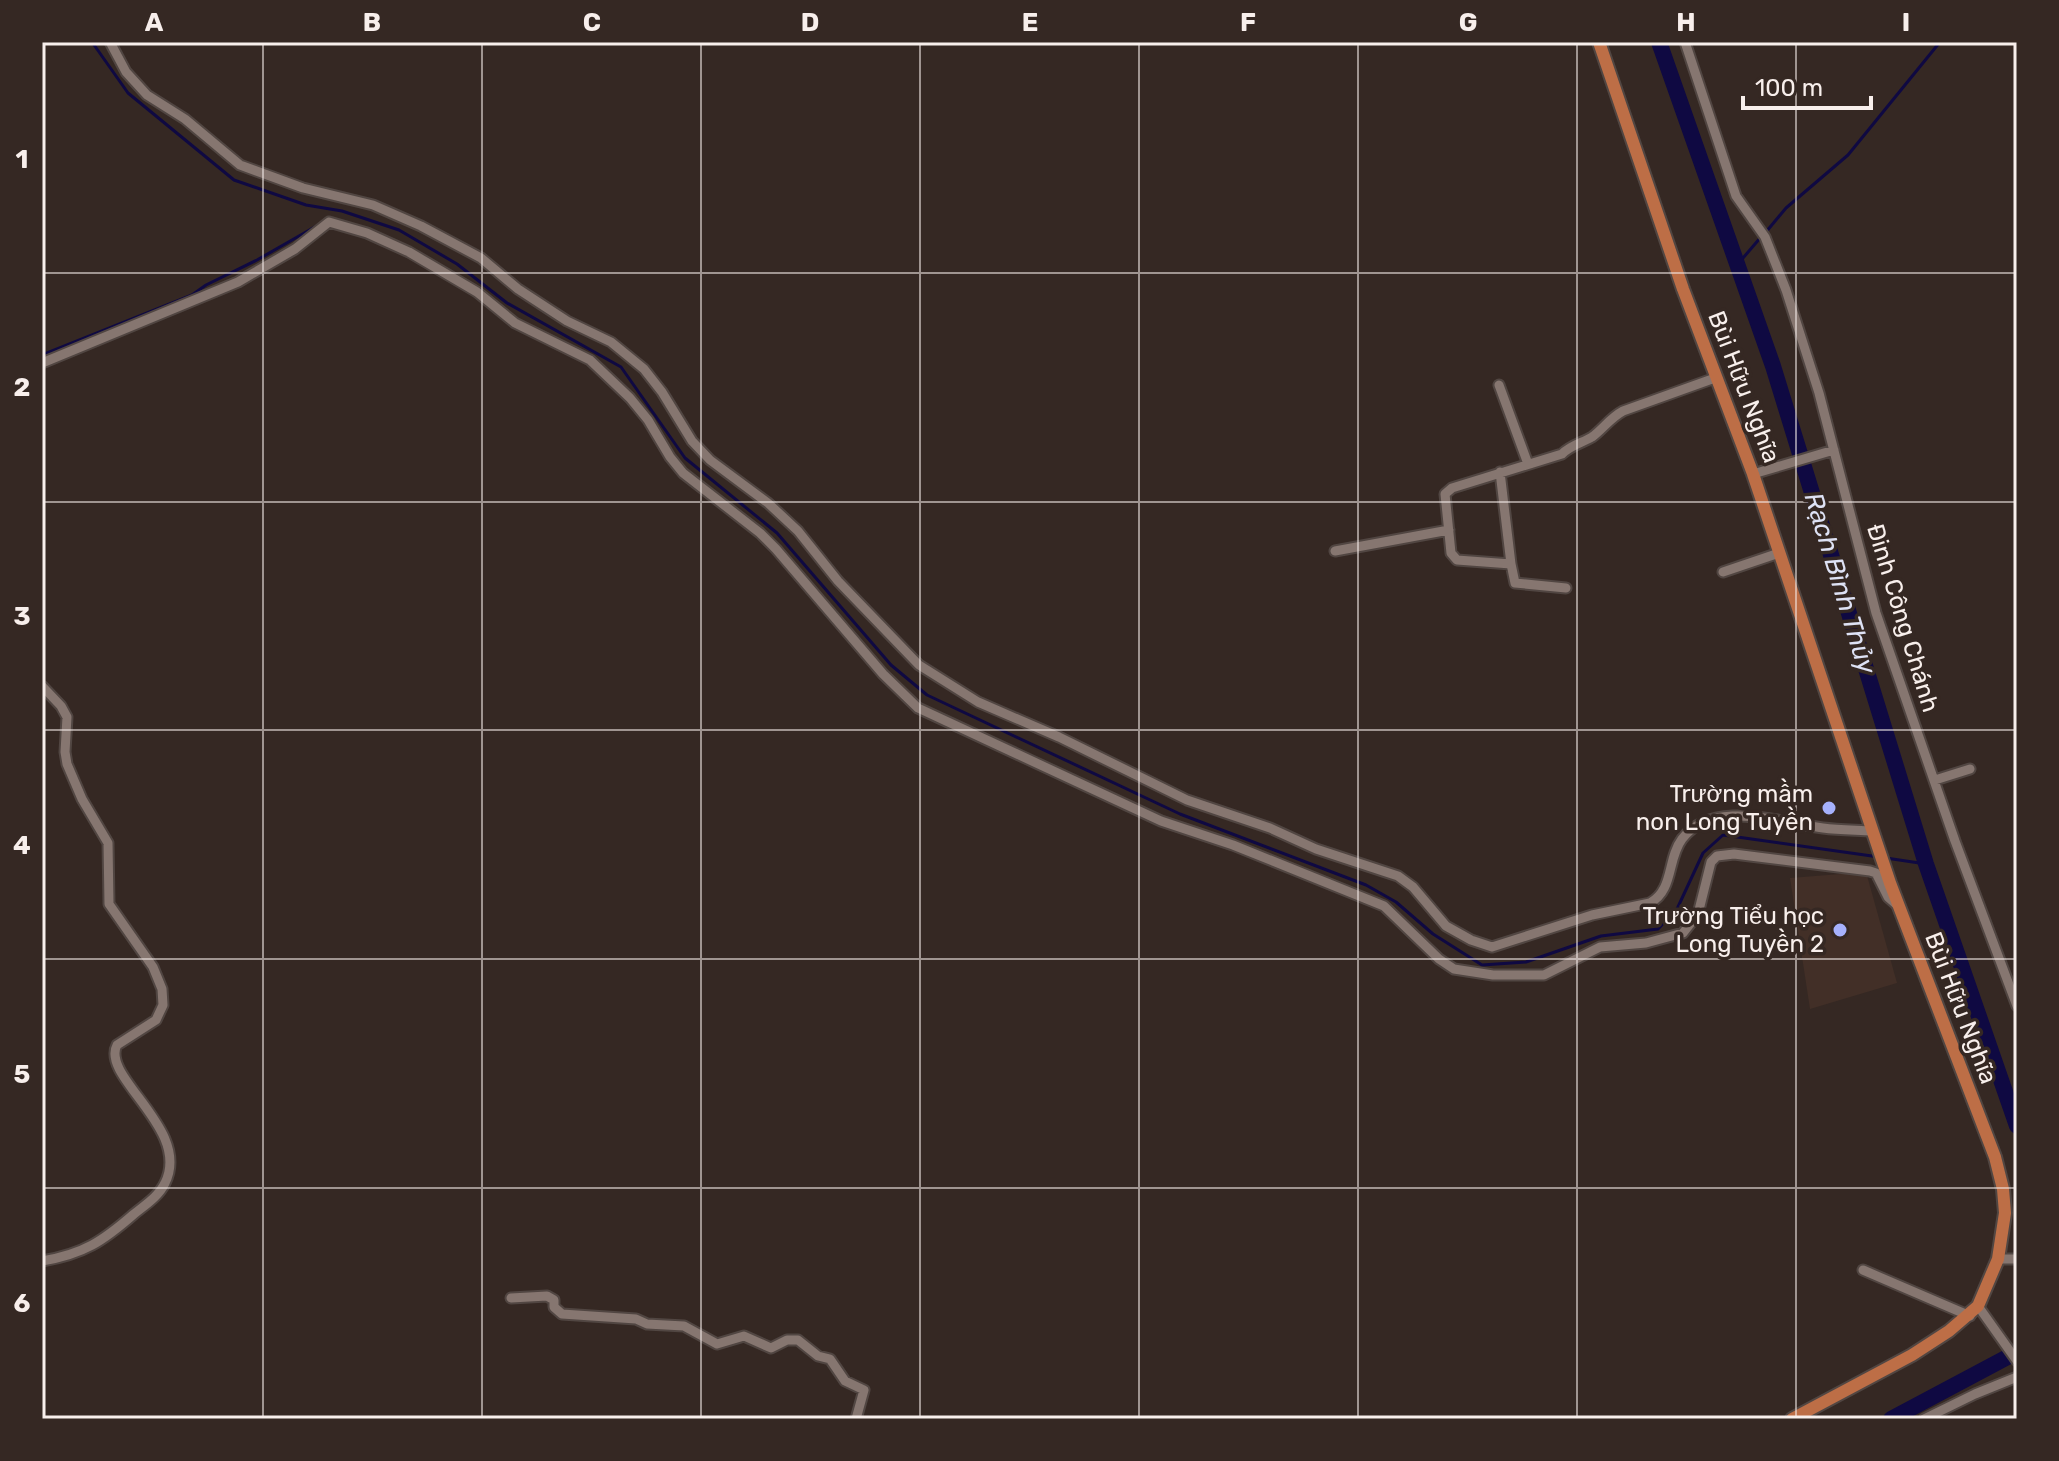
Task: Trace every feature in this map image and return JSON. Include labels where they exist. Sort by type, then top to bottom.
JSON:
[{"type":"main road","name":"Bùi Hữu Nghĩa","points":[[1599,42],[1715,378],[1753,474],[1890,883],[2001,1175],[2005,1213],[1998,1259],[1974,1311]]},
{"type":"main road","points":[[1792,1419],[1912,1355],[1974,1311]]},
{"type":"street","points":[[110,42],[126,72],[147,95],[198,129],[240,165],[303,188],[373,205],[421,226],[481,258],[518,289],[567,321],[611,342],[644,369],[692,441],[710,460],[768,503],[798,531],[838,581],[906,652],[938,679],[978,702],[1059,737],[1187,800],[1398,876],[1413,887],[1446,926],[1471,940],[1492,947],[1592,915],[1650,903],[1658,899],[1666,886],[1680,841],[1690,830],[1727,816],[1874,836]]},
{"type":"street","name":"Đinh Công Chánh","points":[[1685,42],[1736,196],[1763,234],[1797,322],[1876,613],[1955,841],[2017,1006]]},
{"type":"street","points":[[42,363],[238,282],[295,249],[329,222],[355,229],[409,252],[477,292],[515,323],[590,360],[610,376],[648,420],[683,473],[760,533],[883,674],[918,708],[1161,821],[1233,845],[1384,906],[1439,959],[1454,969],[1493,975],[1544,975],[1600,947],[1674,937],[1695,920],[1711,862],[1717,856],[1734,854],[1870,871],[1876,873],[1888,897],[1900,907]]},
{"type":"street","points":[[1511,564],[1457,560],[1451,553],[1445,499],[1447,492],[1562,454],[1570,446],[1594,435],[1623,411],[1715,378]]},
{"type":"street","points":[[1499,385],[1528,464]]},
{"type":"street","points":[[1753,474],[1834,450]]},
{"type":"street","points":[[1500,472],[1515,583],[1566,588]]},
{"type":"street","points":[[1335,551],[1449,530]]},
{"type":"street","points":[[1723,572],[1779,553]]},
{"type":"street","points":[[42,686],[67,717],[67,764],[82,799],[108,843],[109,904],[153,967],[162,989],[163,1005],[157,1018],[117,1045],[114,1058],[118,1069],[155,1119],[166,1142],[168,1162],[167,1179],[162,1189],[123,1225],[84,1251],[42,1261]]},
{"type":"street","points":[[1935,780],[1970,769]]},
{"type":"street","points":[[1998,1259],[2017,1259]]},
{"type":"street","points":[[1863,1270],[1974,1311],[1997,1334],[2017,1361]]},
{"type":"street","points":[[511,1298],[547,1296],[554,1300],[554,1307],[562,1314],[684,1326],[717,1344],[744,1336],[771,1348],[787,1340],[798,1340],[818,1356],[830,1359],[845,1381],[864,1390],[856,1419]]},
{"type":"street","points":[[1924,1419],[2017,1377]]},
{"type":"shaded area","name":"Trường Tiểu học Long Tuyền 2","points":[[1866,872],[1897,983],[1810,1009],[1790,878]]},
{"type":"waterway","points":[[92,42],[128,93],[234,180],[306,205],[342,211],[399,230],[457,264],[507,303],[621,367],[685,458],[777,533],[891,665],[927,695],[1180,814],[1366,885],[1396,902],[1433,934],[1482,965],[1526,962],[1601,936],[1658,929],[1677,909],[1703,853],[1723,835],[1879,857]]},
{"type":"waterway","name":"Rạch Bình Thủy","points":[[1659,42],[1773,366],[1926,864],[2017,1126]]},
{"type":"waterway","points":[[1766,232],[1786,208],[1848,155],[1940,42]]},
{"type":"waterway","points":[[42,355],[192,295],[320,224]]},
{"type":"waterway","points":[[1737,265],[1761,237]]},
{"type":"waterway","points":[[1886,858],[1926,864]]},
{"type":"waterway","name":"Rạch Bình Thủy","points":[[1891,1419],[2017,1352]]},
{"type":"place","name":"Trường mầm non Long Tuyền","points":[[1829,808]]},
{"type":"place","name":"Trường Tiểu học Long Tuyền 2","points":[[1840,930]]}]
